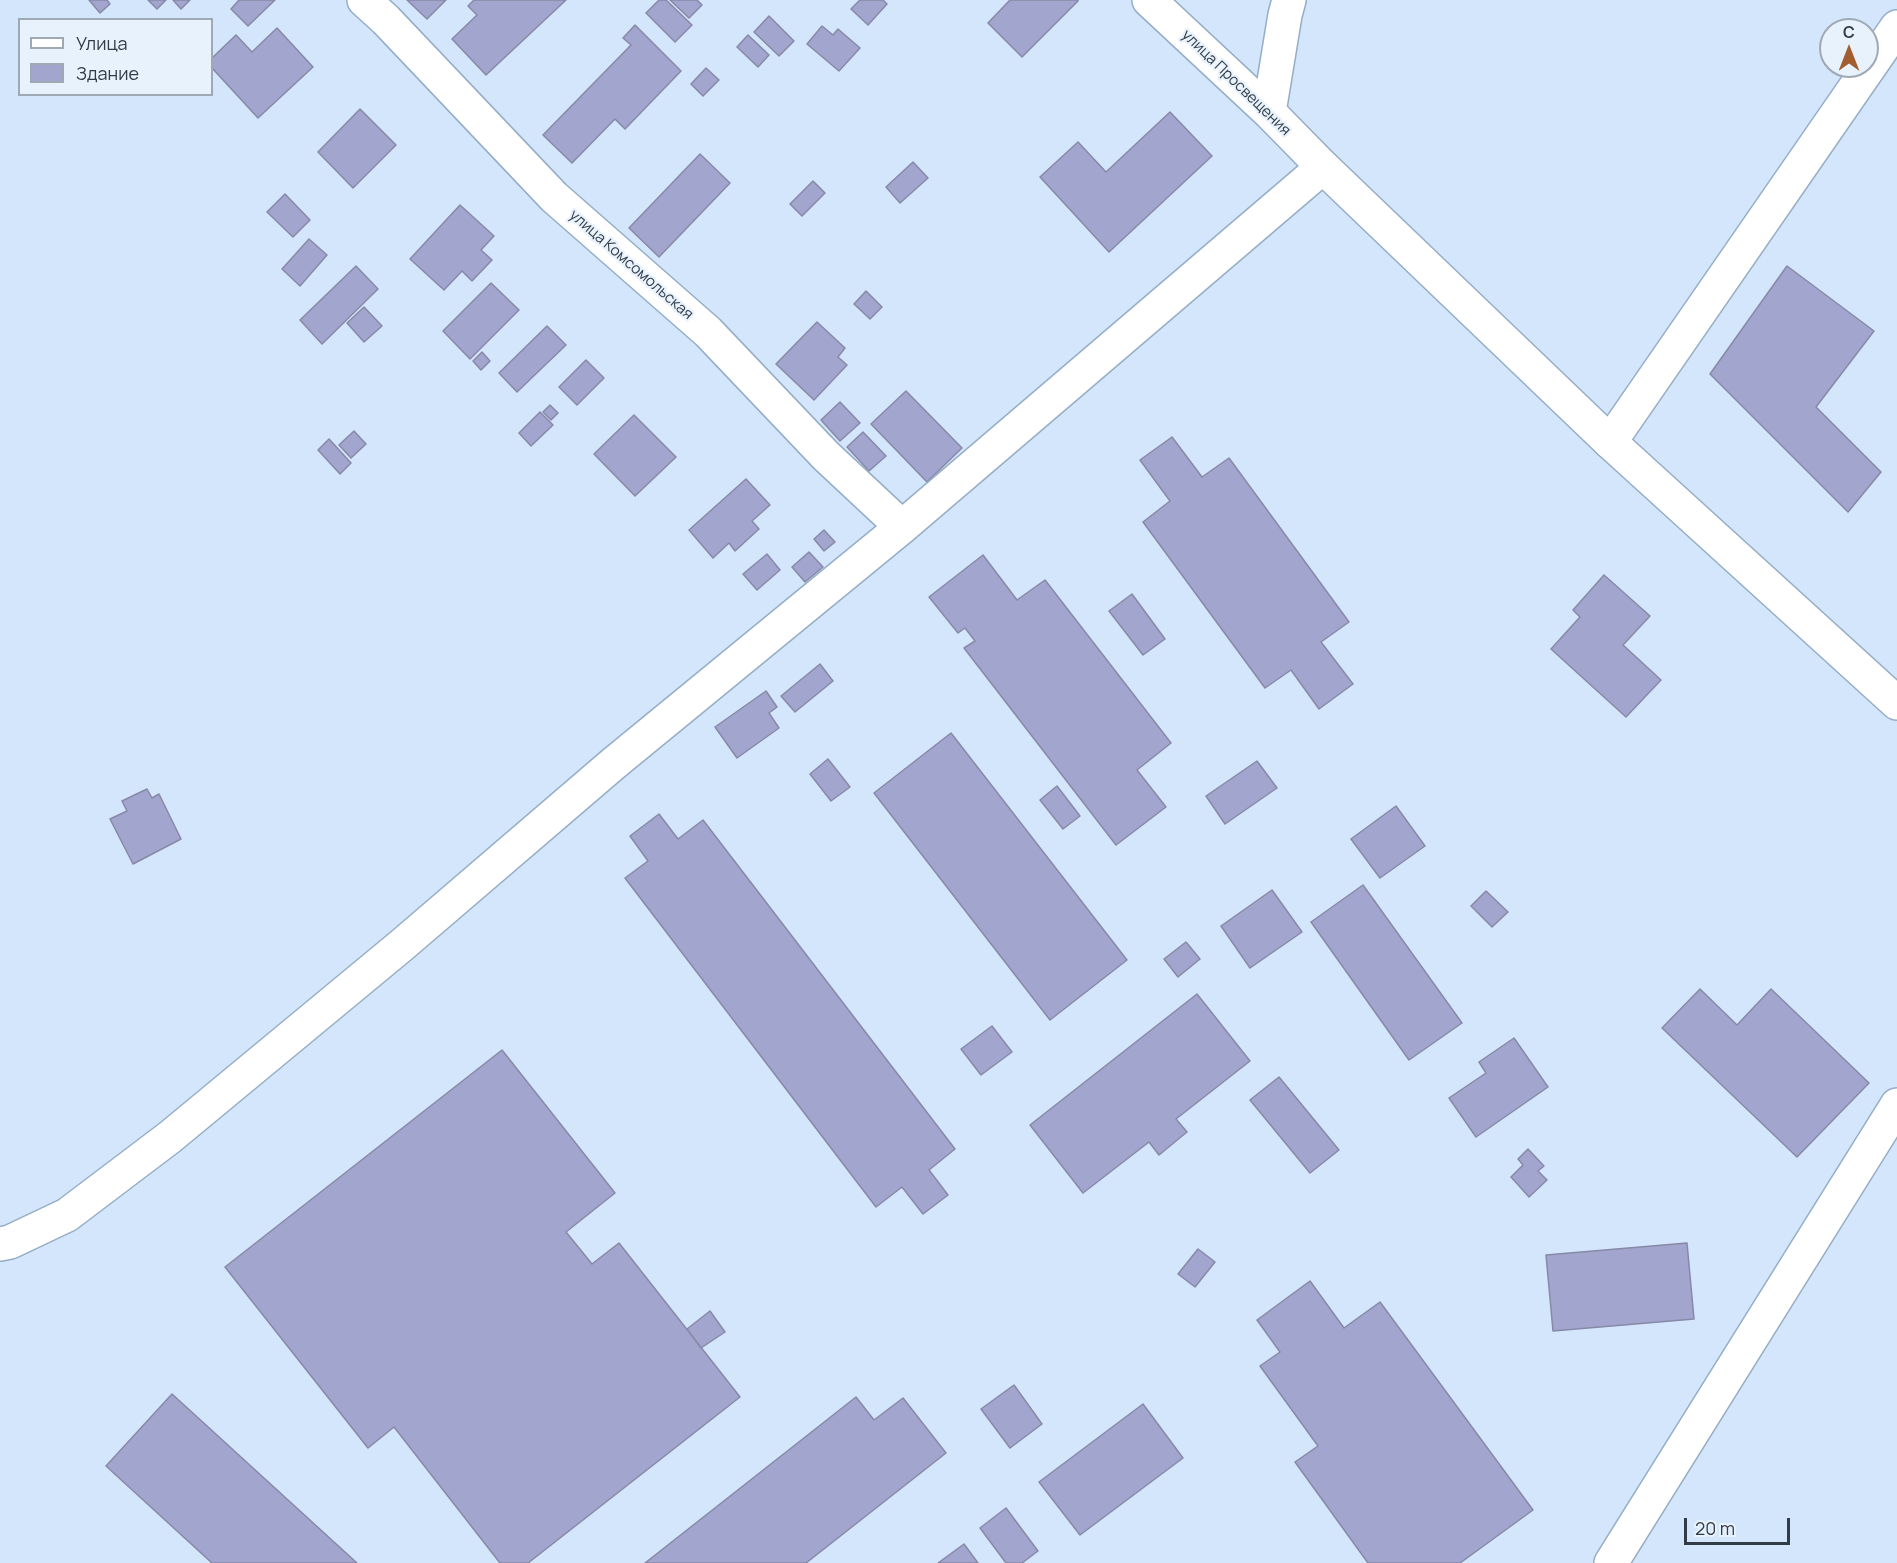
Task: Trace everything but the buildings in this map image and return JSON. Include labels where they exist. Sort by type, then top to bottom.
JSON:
[{"type":"street","name":"улица Комсомольская","points":[[364,0],[386,20],[554,197],[708,332],[826,456],[902,527]]},
{"type":"street","name":"улица Просвещения","points":[[1149,0],[1269,112],[1323,167],[1610,442],[1897,703]]},
{"type":"street","points":[[1269,112],[1289,0]]},
{"type":"street","points":[[1610,442],[1897,27]]},
{"type":"street","points":[[0,1244],[10,1242],[67,1215],[170,1137],[402,945],[613,764],[902,527],[1323,167]]},
{"type":"street","points":[[1611,1563],[1897,1105]]}]
